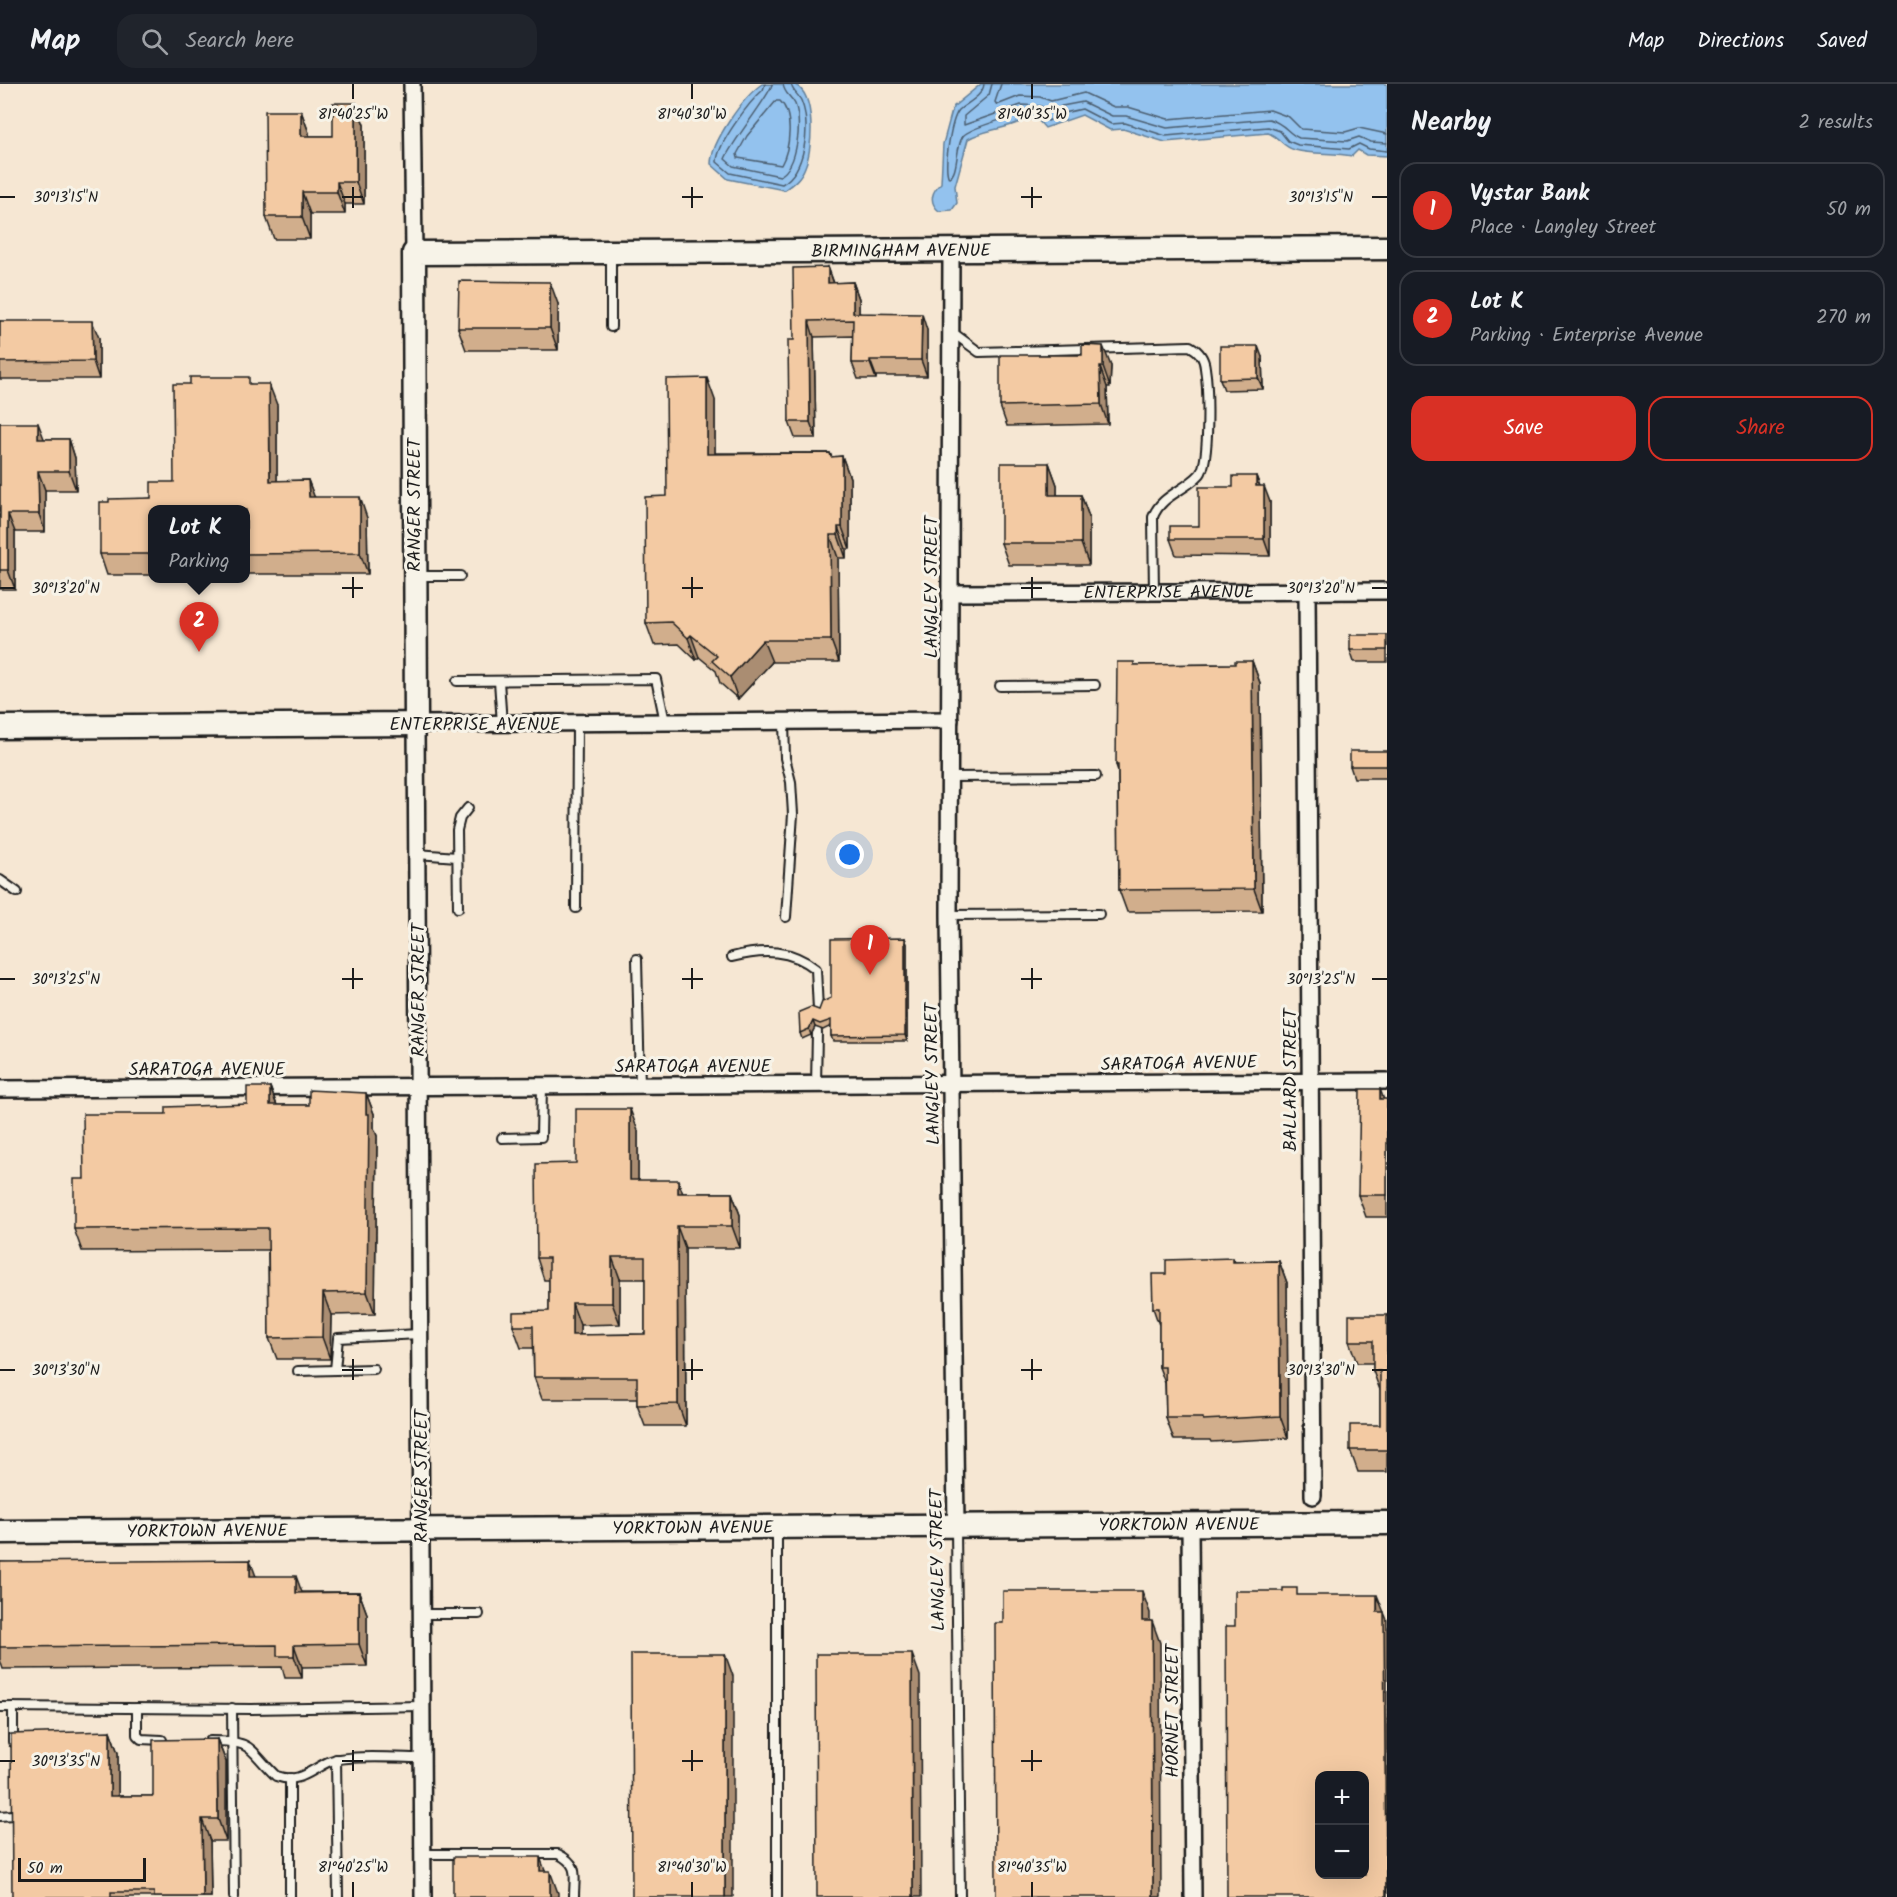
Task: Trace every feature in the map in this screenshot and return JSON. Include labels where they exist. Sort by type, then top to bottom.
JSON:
[{"type":"main road","name":"BIRMINGHAM AVENUE","points":[[414,253],[1387,248]]},
{"type":"main road","name":"RANGER STREET","points":[[414,253],[416,724]]},
{"type":"main road","name":"ENTERPRISE AVENUE","points":[[0,727],[416,724]]},
{"type":"main road","name":"YORKTOWN AVENUE","points":[[0,1532],[1387,1523]]},
{"type":"street","name":"RANGER STREET","points":[[412,84],[414,253]]},
{"type":"street","name":"LANGLEY STREET","points":[[951,250],[949,777],[956,1527]]},
{"type":"street","name":"BALLARD STREET","points":[[1306,591],[1313,1496]]},
{"type":"street","name":"ENTERPRISE AVENUE","points":[[950,593],[1387,591]]},
{"type":"street","name":"ENTERPRISE AVENUE","points":[[416,724],[950,720]]},
{"type":"street","name":"RANGER STREET","points":[[416,724],[423,1897]]},
{"type":"street","name":"SARATOGA AVENUE","points":[[0,1089],[1387,1081]]},
{"type":"street","name":"HORNET STREET","points":[[1190,1525],[1193,1897]]},
{"type":"lane","points":[[611,253],[611,327]]},
{"type":"lane","points":[[951,331],[979,351],[1190,346],[1199,351],[1205,366],[1207,459],[1201,473],[1157,507],[1153,517],[1154,592]]},
{"type":"lane","points":[[414,576],[460,576]]},
{"type":"lane","points":[[457,681],[656,679],[665,722]]},
{"type":"lane","points":[[499,681],[502,724]]},
{"type":"lane","points":[[1000,686],[1095,685]]},
{"type":"lane","points":[[784,722],[785,758],[791,782],[793,814],[786,917]]},
{"type":"lane","points":[[576,908],[577,723]]},
{"type":"lane","points":[[949,777],[1096,776]]},
{"type":"lane","points":[[458,908],[457,830],[460,818],[468,808]]},
{"type":"lane","points":[[417,854],[458,857]]},
{"type":"lane","points":[[0,879],[17,892]]},
{"type":"lane","points":[[950,915],[1099,914]]},
{"type":"lane","points":[[732,957],[747,953],[789,953],[803,958],[816,969],[818,1010]]},
{"type":"lane","points":[[637,959],[640,1086]]},
{"type":"lane","points":[[816,1085],[817,1032]]},
{"type":"lane","points":[[502,1138],[541,1137],[542,1086]]},
{"type":"lane","points":[[336,1370],[338,1338],[420,1334]]},
{"type":"lane","points":[[298,1371],[374,1370]]},
{"type":"lane","points":[[777,1527],[777,1897]]},
{"type":"lane","name":"LANGLEY STREET","points":[[956,1527],[960,1897]]},
{"type":"lane","points":[[422,1614],[479,1614]]},
{"type":"lane","points":[[0,1707],[422,1706]]},
{"type":"lane","points":[[13,1707],[13,1755]]},
{"type":"lane","points":[[137,1708],[137,1734],[141,1739],[169,1740]]},
{"type":"lane","points":[[232,1708],[234,1897]]},
{"type":"lane","points":[[201,1741],[232,1741],[246,1744],[276,1776],[290,1778],[308,1776],[336,1759],[422,1758]]},
{"type":"lane","points":[[336,1759],[338,1897]]},
{"type":"lane","points":[[290,1778],[291,1897]]},
{"type":"lane","points":[[13,1803],[13,1827]]},
{"type":"lane","points":[[0,1816],[13,1815]]},
{"type":"lane","points":[[423,1854],[558,1854],[571,1860],[574,1866],[574,1897]]},
{"type":"water","points":[[762,84],[795,85],[802,90],[810,110],[811,136],[808,159],[799,178],[784,190],[728,179],[711,164],[712,155],[722,132],[746,98]]},
{"type":"water","points":[[981,84],[1387,84],[1387,156],[1366,155],[1358,150],[1352,156],[1302,152],[1287,147],[1268,133],[1165,142],[1123,129],[1110,130],[1082,115],[1045,128],[1037,119],[1032,119],[968,139],[955,186],[957,203],[952,210],[939,211],[933,204],[932,197],[935,189],[941,183],[943,144],[953,107]]},
{"type":"building","points":[[333,103],[356,103],[356,182],[337,182],[337,192],[302,192],[302,217],[266,217],[265,111],[301,111],[301,136],[333,136]]},
{"type":"building","points":[[828,267],[828,283],[853,282],[853,313],[922,314],[921,360],[870,360],[870,363],[852,363],[853,320],[809,321],[810,422],[789,422],[788,340],[794,340],[793,268]]},
{"type":"building","points":[[459,281],[550,282],[550,328],[458,328]]},
{"type":"building","points":[[0,321],[92,321],[93,361],[0,362]]},
{"type":"building","points":[[1082,345],[1103,346],[1103,367],[1100,367],[1101,404],[1000,406],[1000,355],[1082,355]]},
{"type":"building","points":[[1220,346],[1258,346],[1258,378],[1220,379]]},
{"type":"building","points":[[190,377],[249,377],[249,384],[269,384],[270,481],[308,480],[309,497],[360,497],[360,553],[250,554],[250,505],[148,505],[148,554],[100,554],[100,502],[109,502],[109,499],[151,498],[151,482],[174,482],[173,384],[190,384]]},
{"type":"building","points":[[707,378],[707,454],[830,453],[831,457],[842,456],[842,527],[838,527],[838,535],[830,535],[831,640],[763,640],[730,677],[712,661],[717,656],[691,635],[688,638],[671,622],[646,623],[645,497],[667,496],[666,379]]},
{"type":"building","points":[[0,423],[38,423],[38,439],[69,439],[69,471],[38,471],[39,514],[8,514],[8,570],[0,570]]},
{"type":"building","points":[[1001,463],[1049,463],[1049,495],[1081,495],[1081,543],[1001,543]]},
{"type":"building","points":[[1233,476],[1256,476],[1256,486],[1264,486],[1264,539],[1170,539],[1170,526],[1199,526],[1199,487],[1233,487]]},
{"type":"building","points":[[1350,635],[1387,635],[1387,650],[1350,650]]},
{"type":"building","points":[[1235,661],[1252,661],[1254,889],[1119,890],[1118,765],[1116,765],[1117,662],[1134,662],[1134,665],[1235,664]]},
{"type":"building","points":[[1350,751],[1387,751],[1387,766],[1350,766]]},
{"type":"building","points":[[905,938],[905,1035],[831,1036],[831,1020],[820,1024],[813,1021],[809,1029],[800,1033],[799,1012],[811,1007],[819,1010],[822,1002],[831,998],[831,939]]},
{"type":"building","points":[[247,1087],[270,1087],[270,1105],[309,1105],[309,1090],[366,1093],[366,1114],[369,1114],[367,1292],[323,1293],[322,1337],[269,1338],[268,1228],[74,1229],[74,1179],[84,1179],[83,1114],[166,1114],[166,1107],[247,1104]]},
{"type":"building","points":[[1360,1089],[1380,1089],[1380,1099],[1387,1099],[1387,1195],[1358,1195]]},
{"type":"building","points":[[576,1109],[630,1109],[630,1180],[678,1180],[678,1193],[732,1193],[732,1226],[677,1226],[678,1404],[637,1405],[637,1377],[534,1377],[533,1326],[513,1326],[513,1312],[549,1311],[549,1258],[537,1258],[536,1164],[576,1163]],"holes":[[[612,1257],[645,1257],[645,1334],[572,1335],[572,1303],[612,1303]]]},
{"type":"building","points":[[1233,1258],[1233,1262],[1279,1261],[1280,1416],[1203,1420],[1203,1418],[1166,1418],[1165,1367],[1159,1367],[1159,1308],[1153,1308],[1152,1274],[1166,1274],[1166,1260]]},
{"type":"building","points":[[1349,1315],[1387,1315],[1387,1450],[1350,1450],[1350,1425],[1380,1425],[1380,1371],[1373,1371],[1373,1341],[1349,1341]]},
{"type":"building","points":[[250,1560],[250,1576],[296,1576],[296,1593],[359,1592],[359,1644],[294,1645],[294,1656],[277,1656],[277,1645],[0,1647],[0,1562]]},
{"type":"building","points":[[1283,1588],[1297,1588],[1297,1595],[1377,1595],[1377,1612],[1384,1612],[1386,1897],[1227,1897],[1226,1626],[1235,1626],[1235,1591],[1283,1591]]},
{"type":"building","points":[[1003,1591],[1142,1591],[1142,1621],[1152,1621],[1153,1897],[996,1897],[995,1623],[1003,1623]]},
{"type":"building","points":[[631,1654],[725,1654],[725,1897],[632,1897]]},
{"type":"building","points":[[816,1654],[912,1654],[913,1897],[817,1897]]},
{"type":"building","points":[[110,1731],[110,1796],[153,1796],[153,1740],[217,1739],[218,1819],[202,1819],[203,1897],[154,1897],[154,1892],[111,1892],[111,1897],[12,1897],[11,1734]]},
{"type":"building","points":[[453,1857],[540,1857],[540,1871],[550,1871],[550,1897],[453,1897]]},
{"type":"place","name":"Lot K","points":[[199,652]]},
{"type":"place","name":"Vystar Bank","points":[[870,975]]}]
